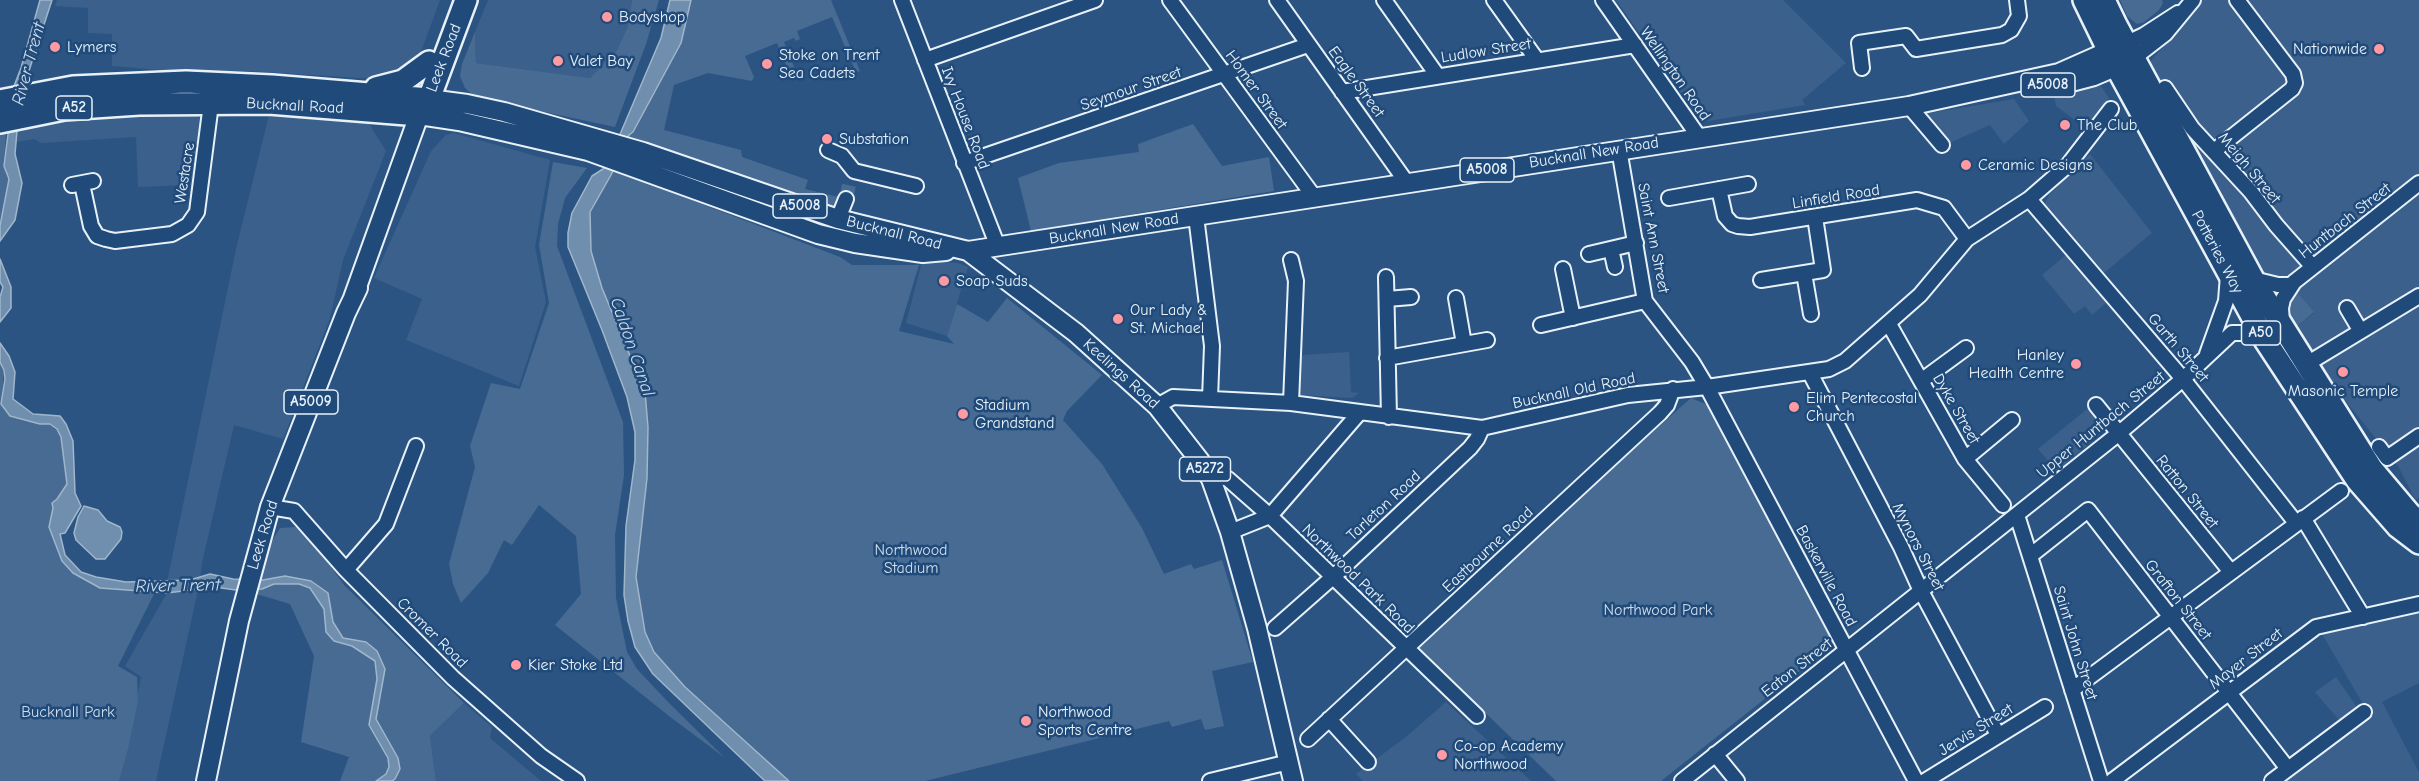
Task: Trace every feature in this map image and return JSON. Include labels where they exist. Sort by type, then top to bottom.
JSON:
[{"type":"highway","name":"Leek Road","points":[[424,107],[429,62],[452,0]]},
{"type":"highway","name":"Leek Road","points":[[424,107],[466,0]]},
{"type":"highway","points":[[348,91],[424,107],[478,0]]},
{"type":"highway","name":"Potteries Way","points":[[2084,0],[2121,55],[2253,279],[2372,469],[2416,518]]},
{"type":"highway","name":"Potteries Way","points":[[2104,0],[2121,55],[2228,273],[2265,340],[2357,480],[2398,527],[2419,543]]},
{"type":"highway","name":"A52","points":[[348,91],[403,81],[429,62]]},
{"type":"highway","name":"Bucknall Road","points":[[10,105],[112,84],[212,82],[271,94],[424,107]]},
{"type":"highway","name":"Bucknall Road","points":[[311,97],[348,91]]},
{"type":"highway","name":"Bucknall Road","points":[[10,105],[64,109],[126,104],[212,103],[271,94]]},
{"type":"main road","name":"Bucknall New Road","points":[[998,247],[1619,149],[1909,106],[1976,93],[2071,82],[2121,55]]},
{"type":"main road","name":"Bucknall Road","points":[[424,107],[504,112],[591,145],[838,219],[964,250]]},
{"type":"main road","name":"Leek Road","points":[[206,781],[245,596],[270,507],[424,107]]},
{"type":"main road","name":"Bucknall Road","points":[[639,159],[818,234],[855,243],[923,253],[964,250]]},
{"type":"main road","name":"A5008","points":[[964,250],[998,247]]},
{"type":"main road","name":"Keelings Road","points":[[964,250],[1076,333],[1157,406],[1183,437],[1211,479],[1230,532],[1257,628],[1293,781]]},
{"type":"street","name":"Ivy House Road","points":[[902,0],[998,247]]},
{"type":"street","points":[[926,60],[1095,0]]},
{"type":"street","name":"Homer Street","points":[[1170,0],[1315,198]]},
{"type":"street","name":"Eagle Street","points":[[1277,0],[1407,183]]},
{"type":"street","points":[[1384,0],[1437,75]]},
{"type":"street","points":[[1494,0],[1537,60]]},
{"type":"street","name":"Wellington Road","points":[[1603,0],[1699,137]]},
{"type":"street","points":[[1862,68],[1859,43],[1906,36],[1916,49],[2002,35],[2011,30],[2016,23],[2020,8],[2017,0]]},
{"type":"street","points":[[2214,151],[2292,90],[2295,83],[2294,74],[2237,0]]},
{"type":"street","points":[[2121,55],[2187,4]]},
{"type":"street","name":"Seymour Street","points":[[964,163],[1308,45]]},
{"type":"street","name":"Ludlow Street","points":[[1342,92],[1635,45]]},
{"type":"street","name":"Westacre","points":[[82,183],[91,226],[97,236],[115,241],[172,234],[188,225],[197,212],[212,103],[212,82]]},
{"type":"street","name":"Meigh Street","points":[[2165,88],[2189,124],[2313,267]]},
{"type":"street","points":[[1909,106],[1942,145]]},
{"type":"street","name":"Bucknall Old Road","points":[[1157,406],[1173,397],[1291,403],[1482,428],[1628,395],[1707,387],[1829,369],[1845,362],[1920,296],[1953,253],[1967,239],[2029,199],[2068,165],[2108,124],[2111,109]]},
{"type":"street","name":"Saint Ann Street","points":[[1619,149],[1646,301],[1692,362],[1707,387]]},
{"type":"street","points":[[828,150],[842,156],[854,171],[916,186]]},
{"type":"street","points":[[838,219],[854,171]]},
{"type":"street","name":"Huntbach Street","points":[[2282,325],[2280,308],[2292,285],[2419,183]]},
{"type":"street","points":[[1669,198],[1748,184]]},
{"type":"street","name":"Linfield Road","points":[[1719,189],[1725,216],[1732,224],[1738,226],[1750,227],[1917,200],[1944,208],[1967,239]]},
{"type":"street","name":"Garth Street","points":[[2029,199],[2183,379],[2299,520],[2363,617]]},
{"type":"street","points":[[1196,216],[1212,346],[1210,399]]},
{"type":"street","points":[[1761,280],[1823,270],[1815,217]]},
{"type":"street","points":[[1589,254],[1636,243]]},
{"type":"street","points":[[1611,249],[1615,267]]},
{"type":"street","points":[[1291,403],[1296,265]]},
{"type":"street","points":[[1563,269],[1573,318]]},
{"type":"street","points":[[1804,273],[1811,314]]},
{"type":"street","name":"Upper Huntbach Street","points":[[2206,359],[2226,301],[2228,273]]},
{"type":"street","points":[[1386,277],[1389,417]]},
{"type":"street","points":[[2253,279],[2278,285],[2292,285]]},
{"type":"street","points":[[2315,359],[2419,296]]},
{"type":"street","points":[[1387,299],[1411,297]]},
{"type":"street","points":[[1456,298],[1464,344]]},
{"type":"street","points":[[1541,325],[1646,301]]},
{"type":"street","points":[[2347,308],[2360,330]]},
{"type":"street","name":"Dyke Street","points":[[1889,324],[1965,459],[2003,505]]},
{"type":"street","name":"Upper Huntbach Street","points":[[2017,515],[2183,379],[2232,333],[2248,333],[2265,340]]},
{"type":"street","points":[[1387,358],[1487,340]]},
{"type":"street","points":[[1921,381],[1966,348]]},
{"type":"street","name":"Mynors Street","points":[[1810,373],[1921,591],[1998,735]]},
{"type":"street","name":"Baskerville Road","points":[[1707,387],[1916,781]]},
{"type":"street","name":"Eastbourne Road","points":[[1311,733],[1406,649],[1660,413],[1667,405],[1673,389]]},
{"type":"street","name":"Ratton Street","points":[[2096,405],[2230,572]]},
{"type":"street","points":[[1230,532],[1270,516],[1360,412]]},
{"type":"street","points":[[1965,459],[2012,420]]},
{"type":"street","name":"Tarleton Road","points":[[1275,628],[1334,576],[1470,448],[1482,428]]},
{"type":"street","points":[[2379,447],[2388,458],[2419,436]]},
{"type":"street","points":[[346,570],[386,524],[416,446]]},
{"type":"street","name":"Northwood Park Road","points":[[1211,479],[1222,477],[1228,479],[1270,516],[1477,716]]},
{"type":"street","points":[[2072,690],[2333,492]]},
{"type":"street","name":"Cromer Road","points":[[270,507],[294,511],[346,570],[453,678],[541,756],[577,781]]},
{"type":"street","name":"Grafton Street","points":[[2030,556],[2088,510],[2121,555],[2172,616],[2288,770]]},
{"type":"street","name":"Eaton Street","points":[[1682,781],[2017,515]]},
{"type":"street","name":"Saint John Street","points":[[2017,515],[2101,781]]},
{"type":"street","name":"Mayer Street","points":[[2112,781],[2316,627],[2419,603]]},
{"type":"street","name":"Jervis Street","points":[[1925,781],[2045,706]]},
{"type":"street","points":[[2272,781],[2364,712]]},
{"type":"street","points":[[1329,719],[1368,762]]},
{"type":"street","points":[[1715,754],[1737,781]]},
{"type":"street","points":[[1210,781],[1289,762]]},
{"type":"shaded area","points":[[57,0],[440,0],[418,60],[410,68],[377,79],[246,71],[185,72],[112,66],[112,34],[88,33],[88,8],[55,6]]},
{"type":"shaded area","points":[[488,0],[632,0],[628,26],[617,50],[590,78],[476,63],[475,32]]},
{"type":"shaded area","points":[[1616,0],[1783,0],[1846,63],[1802,100],[1805,105],[1702,122]]},
{"type":"shaded area","points":[[2183,0],[2419,0],[2419,498],[2415,499],[2398,466],[2340,394],[2297,326],[2314,313],[2286,308],[2256,271],[2146,66],[2195,12]]},
{"type":"shaded area","points":[[2101,86],[2109,98],[2087,129],[2056,106],[2054,94]]},
{"type":"shaded area","points":[[2014,99],[2029,121],[2004,144],[1990,125],[1947,144],[1924,114]]},
{"type":"shaded area","points":[[104,114],[193,115],[201,118],[203,124],[191,185],[138,187],[136,137],[41,143],[34,139],[16,142],[17,131],[48,121]]},
{"type":"shaded area","points":[[269,115],[368,122],[386,151],[343,260],[330,318],[283,439],[234,425],[200,579],[167,582],[236,249]]},
{"type":"shaded area","points":[[454,133],[550,160],[535,247],[546,302],[519,386],[406,340],[422,299],[374,278],[431,151],[446,135]]},
{"type":"shaded area","points":[[2090,154],[2152,233],[2104,273],[2045,204],[2049,195]]},
{"type":"shaded area","points":[[2067,254],[2107,302],[2092,315],[2085,306],[2074,314],[2042,275]]},
{"type":"shaded area","points":[[922,261],[958,263],[968,267],[947,336],[906,323]]},
{"type":"shaded area","points":[[1349,352],[1351,392],[1359,393],[1352,398],[1300,395],[1298,393],[1298,360],[1303,355]]},
{"type":"shaded area","points":[[2087,409],[2105,430],[2057,471],[2038,449]]},
{"type":"shaded area","points":[[198,590],[156,781],[119,781],[127,754],[141,677],[125,666],[167,593]]},
{"type":"shaded area","points":[[2419,611],[2419,683],[2382,702],[2419,772],[2419,781],[2282,781],[2370,716],[2322,634]]},
{"type":"shaded area","points":[[2336,677],[2357,707],[2339,720],[2315,692]]},
{"type":"shaded area","name":"Co-op Academy Northwood","points":[[1446,702],[1531,781],[1363,781],[1356,774],[1407,736]]},
{"type":"shaded area","points":[[464,703],[492,727],[490,738],[541,781],[436,781],[430,736]]},
{"type":"green space","points":[[632,0],[659,0],[646,44],[615,127],[475,97],[465,88],[460,76],[462,64],[475,32],[476,63],[590,78],[617,50],[628,26]]},
{"type":"green space","points":[[691,0],[831,0],[860,71],[856,72],[832,17],[797,31],[800,39],[796,41],[794,38],[784,42],[794,67],[792,71],[789,72],[777,43],[745,56],[754,77],[752,81],[708,73],[674,85],[664,130],[741,150],[742,157],[808,180],[805,189],[843,198],[836,205],[830,208],[626,141],[681,43]]},
{"type":"green space","points":[[2120,0],[2162,0],[2163,3],[2159,10],[2144,22],[2137,24],[2127,16]]},
{"type":"green space","points":[[1193,124],[1222,166],[1269,157],[1274,191],[1031,231],[1018,178],[1059,163],[1139,152],[1138,144]]},
{"type":"green space","points":[[6,133],[4,166],[9,179],[0,226],[0,135]]},
{"type":"green space","points":[[553,162],[587,168],[565,198],[558,224],[557,246],[623,422],[624,475],[615,535],[616,598],[627,652],[637,669],[725,758],[555,625],[581,594],[576,536],[539,505],[512,545],[504,540],[488,573],[461,603],[453,584],[449,564],[475,467],[470,446],[491,383],[520,389],[549,303],[539,245]]},
{"type":"green space","name":"Northwood Stadium","points":[[613,170],[840,257],[852,265],[919,265],[899,331],[954,344],[947,336],[957,304],[988,322],[1007,298],[1102,375],[1067,411],[1063,420],[1102,464],[1142,528],[1164,574],[1191,564],[1194,569],[1222,560],[1253,662],[1212,671],[1224,726],[1205,730],[1201,719],[1172,727],[1169,721],[925,781],[789,781],[685,687],[654,652],[645,632],[636,577],[647,478],[648,427],[645,392],[602,288],[591,251],[590,212]]},
{"type":"green space","points":[[2295,290],[2314,312],[2297,326],[2312,350],[2305,354],[2286,317],[2290,299]]},
{"type":"green space","name":"Bucknall Park","points":[[0,362],[4,370],[2,397],[10,416],[40,424],[50,424],[57,429],[61,437],[67,484],[57,499],[49,527],[62,561],[100,588],[155,592],[118,666],[137,677],[138,701],[119,781],[0,781]]},
{"type":"green space","name":"Northwood Park","points":[[1691,398],[1708,405],[1834,644],[1661,781],[1556,781],[1414,644]]},
{"type":"green space","points":[[296,527],[321,553],[344,585],[464,703],[430,736],[436,781],[340,781],[349,757],[301,742],[314,656],[290,604],[253,593],[272,541],[280,528]]},
{"type":"water","name":"River Trent","points":[[40,0],[52,0],[26,80],[17,131],[15,154],[22,183],[15,220],[0,241],[0,226],[9,179],[4,166],[14,86]]},
{"type":"water","points":[[670,0],[691,0],[681,43],[633,132],[629,135],[611,175],[590,212],[591,251],[602,288],[645,392],[648,427],[647,478],[636,577],[645,632],[654,652],[685,687],[789,781],[765,781],[653,674],[635,647],[624,595],[626,526],[635,460],[635,432],[627,397],[568,247],[572,213],[592,176],[603,169],[621,132],[661,38]]},
{"type":"water","points":[[0,259],[11,287],[11,308],[0,322],[0,297],[3,287],[0,282]]},
{"type":"water","name":"River Trent","points":[[0,343],[9,356],[15,372],[13,399],[33,414],[60,416],[73,441],[75,493],[81,506],[65,533],[60,534],[65,555],[81,572],[126,582],[190,580],[210,574],[233,579],[263,580],[285,576],[311,581],[328,593],[333,622],[343,638],[366,642],[377,651],[385,669],[376,719],[398,758],[400,769],[395,779],[376,781],[386,774],[389,767],[388,758],[369,725],[377,679],[375,661],[352,646],[334,641],[326,632],[324,609],[310,588],[299,584],[274,584],[262,589],[236,590],[214,587],[167,593],[100,588],[73,573],[62,561],[49,527],[52,503],[67,484],[61,437],[57,429],[50,424],[40,424],[10,416],[1,404],[5,379],[0,362]]},
{"type":"water","points":[[84,506],[98,510],[107,521],[120,527],[122,532],[121,539],[105,559],[96,559],[76,540],[74,533],[78,517]]},
{"type":"tunnel","points":[[846,199],[849,185]]},
{"type":"place","name":"Bodyshop","points":[[607,17]]},
{"type":"place","name":"Lymers","points":[[55,47]]},
{"type":"place","name":"Nationwide","points":[[2379,49]]},
{"type":"place","name":"Valet Bay","points":[[558,61]]},
{"type":"place","name":"Stoke on Trent Sea Cadets","points":[[767,64]]},
{"type":"place","name":"The Club","points":[[2065,125]]},
{"type":"place","name":"Substation","points":[[827,139]]},
{"type":"place","name":"Ceramic Designs","points":[[1966,165]]},
{"type":"place","name":"Soap Suds","points":[[944,281]]},
{"type":"place","name":"Our Lady & St. Michael","points":[[1118,319]]},
{"type":"place","name":"Hanley Health Centre","points":[[2076,364]]},
{"type":"place","name":"Masonic Temple","points":[[2343,372]]},
{"type":"place","name":"Elim Pentecostal Church","points":[[1794,407]]},
{"type":"place","name":"Stadium Grandstand","points":[[963,414]]},
{"type":"place","name":"Kier Stoke Ltd","points":[[516,665]]},
{"type":"place","name":"Northwood Sports Centre","points":[[1026,721]]},
{"type":"place","name":"Co-op Academy Northwood","points":[[1442,755]]},
{"type":"water label","name":"Caldon Canal","points":[[632,347]]}]
